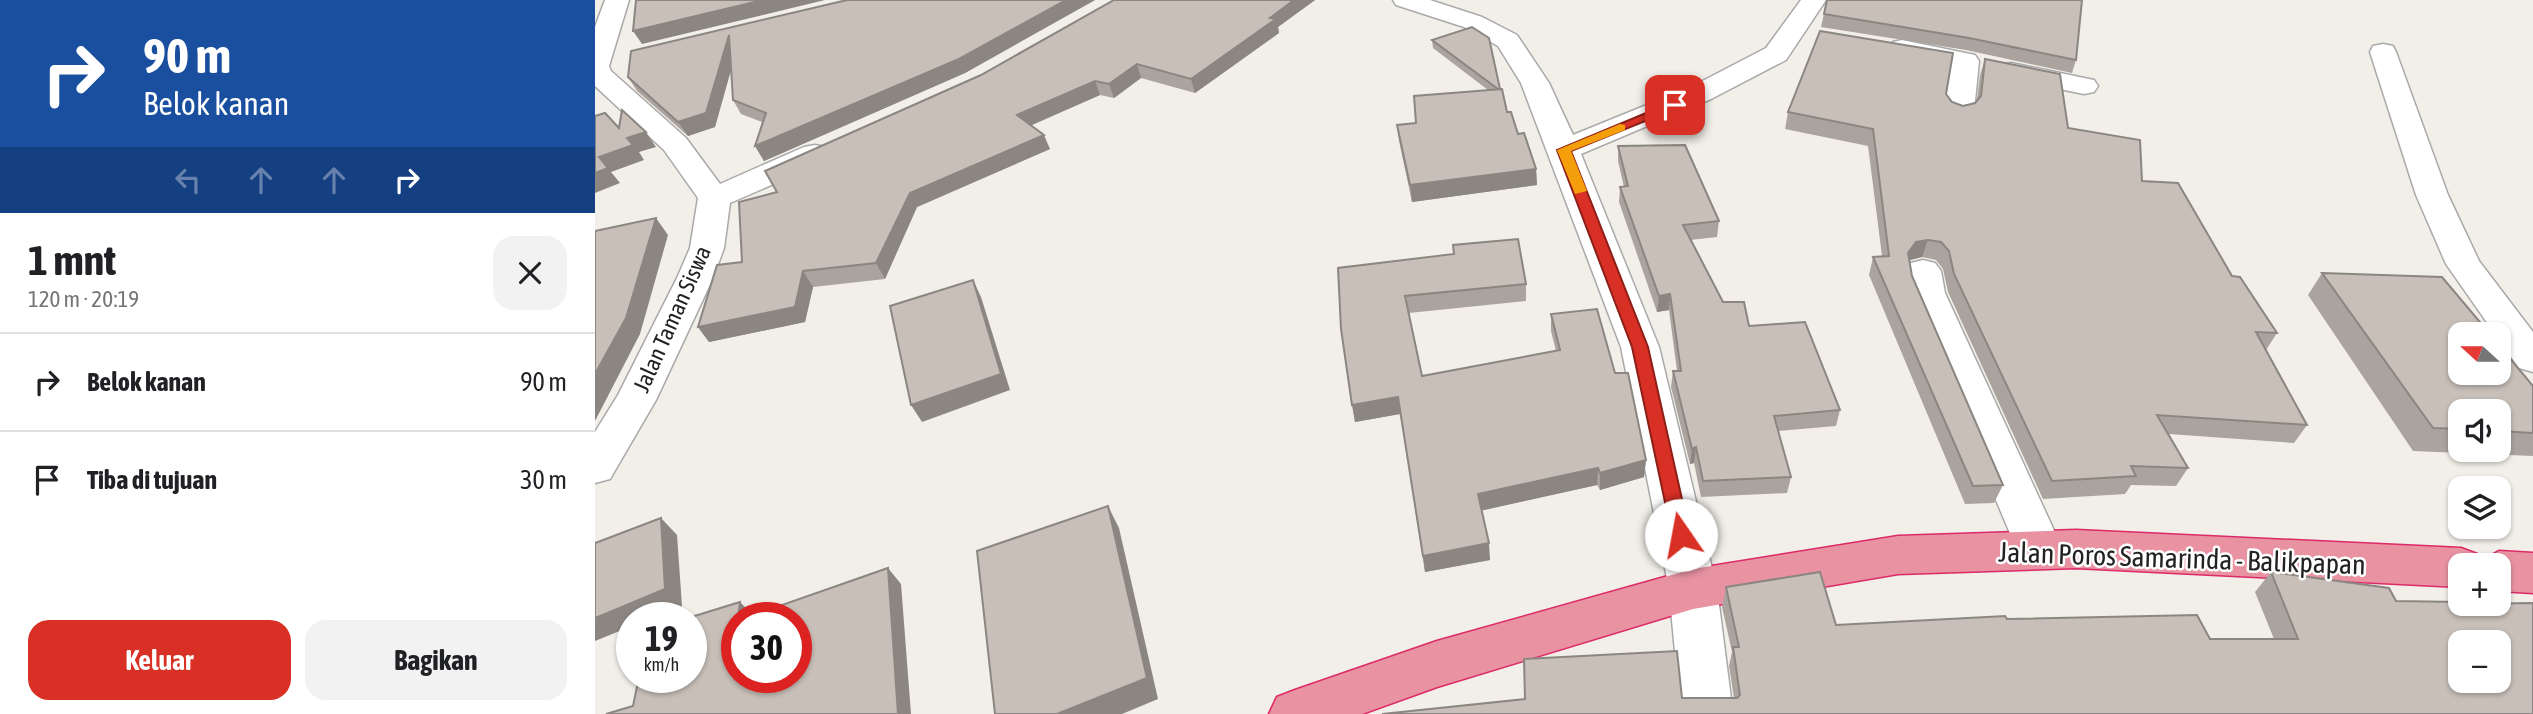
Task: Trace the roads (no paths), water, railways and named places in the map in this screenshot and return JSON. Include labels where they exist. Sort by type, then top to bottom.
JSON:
[{"type":"highway","name":"Jalan Poros Samarinda - Balikpapan","points":[[1299,713],[1437,664],[1693,589],[1898,555],[2040,550],[2265,556],[2448,567]]},
{"type":"highway","points":[[2511,572],[2533,573]]},
{"type":"street","points":[[617,0],[604,72],[675,144],[714,198],[838,144]]},
{"type":"street","points":[[1405,0],[1473,22],[1508,41],[1535,83],[1564,150],[1640,347],[1693,589],[1707,714]]},
{"type":"street","points":[[1564,150],[1701,93],[1776,54],[1805,34],[1814,0]]},
{"type":"street","points":[[1877,45],[2084,86]]},
{"type":"street","points":[[2383,52],[2432,195],[2463,264],[2533,359]]},
{"type":"street","points":[[1959,111],[1965,61]]},
{"type":"street","name":"Jalan Taman Siswa","points":[[595,467],[636,400],[695,278],[707,248],[714,198]]},
{"type":"street","points":[[1923,271],[1927,293],[2040,550]]}]
